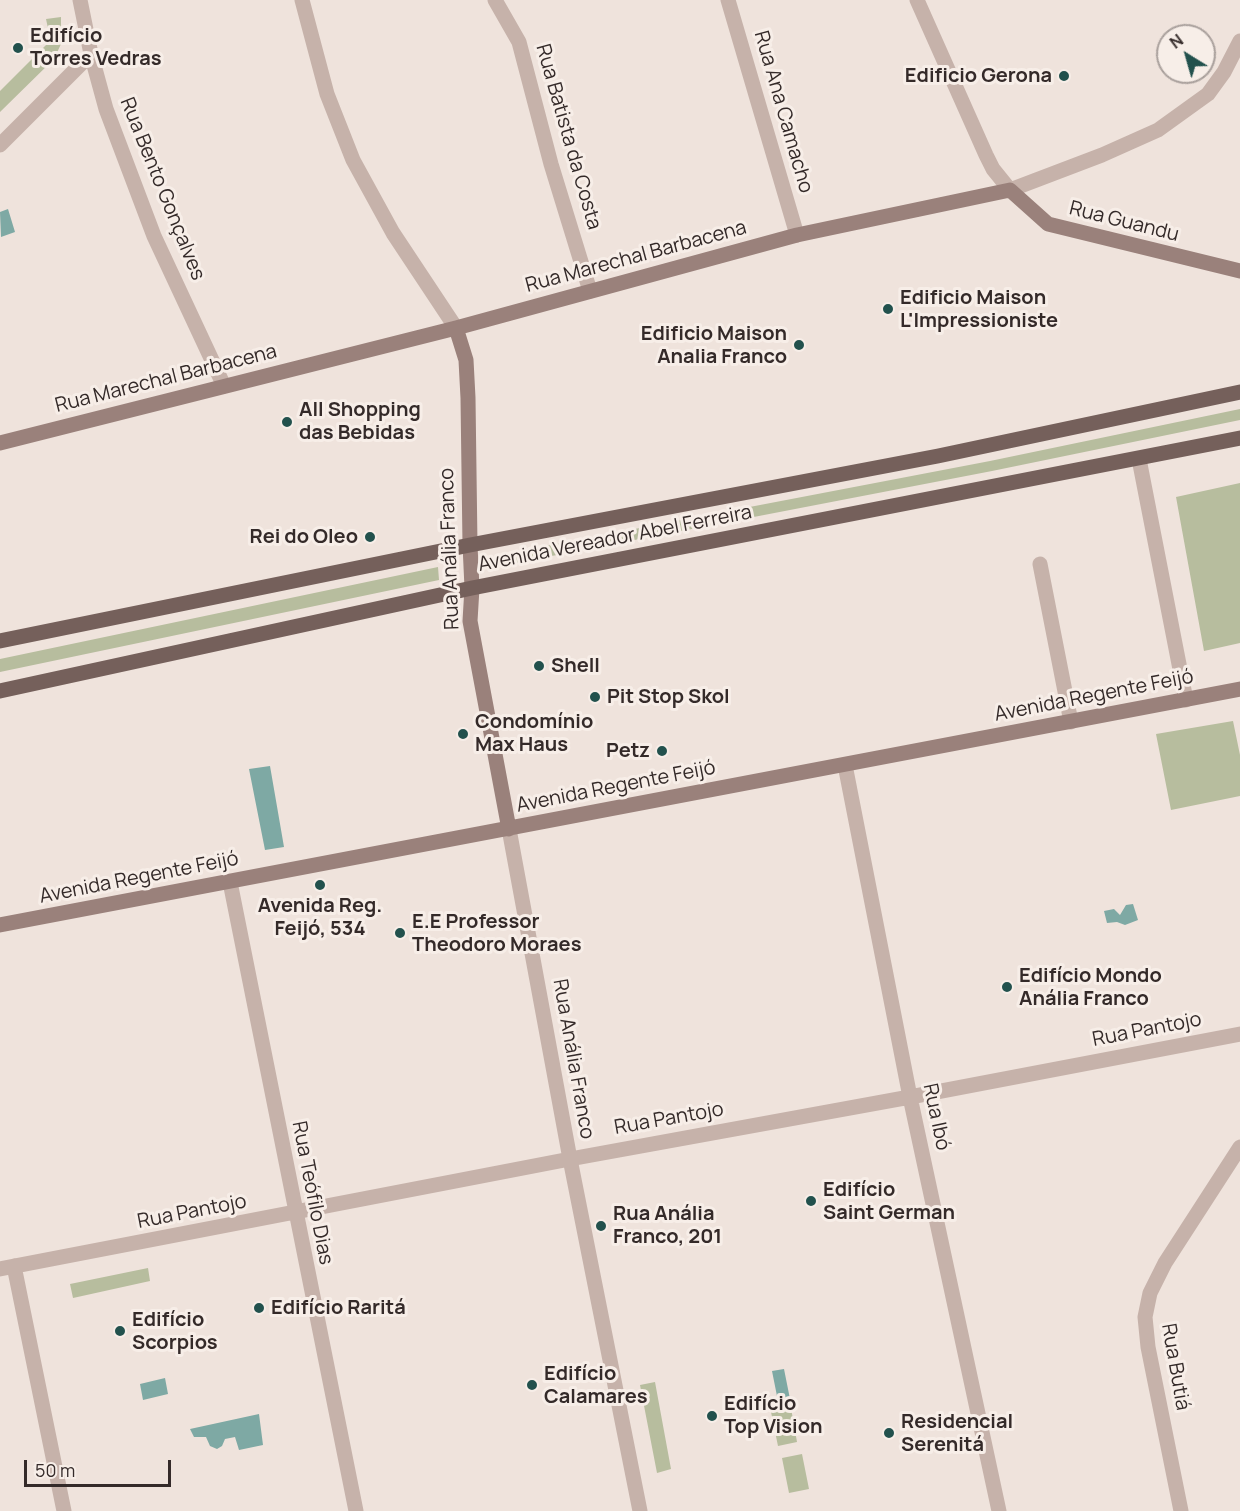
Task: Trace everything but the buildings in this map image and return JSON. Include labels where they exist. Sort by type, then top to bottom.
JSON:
[{"type":"main road","name":"Avenida Vereador Abel Ferreira","points":[[0,641],[470,545],[938,456],[1240,392]]},
{"type":"main road","name":"Avenida Vereador Abel Ferreira","points":[[0,691],[472,588],[1240,438]]},
{"type":"street","name":"Rua Bento Gonçalves","points":[[80,0],[91,54],[106,109],[154,236],[224,386]]},
{"type":"street","points":[[302,0],[327,94],[353,160],[393,233],[456,328]]},
{"type":"street","name":"Rua Batista da Costa","points":[[495,0],[519,42],[544,137],[590,291]]},
{"type":"street","name":"Rua Ana Camacho","points":[[728,0],[797,235]]},
{"type":"street","points":[[917,0],[986,155],[993,169],[1011,189]]},
{"type":"street","name":"Rua Marechal Barbacena","points":[[0,443],[456,328],[797,235],[1011,189],[1102,155],[1158,130],[1208,94],[1224,72],[1240,41]]},
{"type":"street","points":[[0,145],[91,54]]},
{"type":"street","name":"Rua Guandu","points":[[1011,189],[1048,224],[1240,271]]},
{"type":"street","name":"Rua Anália Franco","points":[[456,328],[466,360],[472,588],[470,621],[570,1159],[640,1511]]},
{"type":"street","points":[[1139,459],[1186,700]]},
{"type":"street","points":[[1040,564],[1071,722]]},
{"type":"street","name":"Avenida Regente Feijó","points":[[0,925],[1240,689]]},
{"type":"street","name":"Rua Ibó","points":[[845,765],[910,1097],[999,1511]]},
{"type":"street","name":"Rua Teófilo Dias","points":[[230,882],[356,1511]]},
{"type":"street","name":"Rua Pantojo","points":[[7,1268],[570,1159],[1240,1034]]},
{"type":"street","name":"Rua Butiá","points":[[1181,1511],[1148,1347],[1145,1317],[1150,1293],[1165,1263],[1240,1146]]},
{"type":"street","points":[[7,1268],[64,1511]]},
{"type":"green space","points":[[61,17],[61,44],[54,59],[0,112],[0,91],[48,43],[49,33],[46,19]]},
{"type":"green space","points":[[1240,409],[1240,420],[992,471],[505,565],[504,554],[990,461]]},
{"type":"green space","points":[[1240,483],[1240,643],[1204,651],[1176,497]]},
{"type":"green space","points":[[438,567],[439,580],[0,672],[0,659]]},
{"type":"green space","points":[[1233,721],[1240,755],[1240,796],[1171,810],[1156,734]]},
{"type":"green space","points":[[148,1268],[150,1281],[73,1298],[70,1284]]},
{"type":"green space","points":[[655,1382],[671,1469],[657,1473],[640,1385]]},
{"type":"green space","points":[[791,1408],[797,1442],[778,1446],[771,1412]]},
{"type":"green space","points":[[802,1454],[809,1489],[789,1493],[782,1458]]},
{"type":"water","points":[[8,209],[15,232],[1,237],[0,212]]},
{"type":"water","points":[[270,766],[284,847],[265,850],[249,769]]},
{"type":"water","points":[[1133,904],[1138,920],[1125,925],[1117,922],[1107,923],[1104,911],[1114,909],[1120,915],[1126,905]]},
{"type":"water","points":[[784,1369],[790,1399],[778,1401],[772,1371]]},
{"type":"water","points":[[165,1378],[168,1394],[143,1400],[140,1384]]},
{"type":"water","points":[[259,1414],[263,1445],[239,1450],[235,1437],[225,1439],[222,1446],[217,1449],[210,1446],[206,1437],[194,1437],[190,1429]]},
{"type":"place","name":"Edifício Torres Vedras","points":[[18,48]]},
{"type":"place","name":"Edificio Gerona","points":[[1064,76]]},
{"type":"place","name":"Edificio Maison L'Impressioniste","points":[[888,309]]},
{"type":"place","name":"Edificio Maison Analia Franco","points":[[799,345]]},
{"type":"place","name":"All Shopping das Bebidas","points":[[287,422]]},
{"type":"place","name":"Rei do Oleo","points":[[370,537]]},
{"type":"place","name":"Shell","points":[[539,666]]},
{"type":"place","name":"Pit Stop Skol","points":[[595,697]]},
{"type":"place","name":"Condomínio Max Haus","points":[[463,734]]},
{"type":"place","name":"Petz","points":[[662,751]]},
{"type":"place","name":"Avenida Reg. Feijó, 534","points":[[320,885]]},
{"type":"place","name":"E.E Professor Theodoro Moraes","points":[[400,933]]},
{"type":"place","name":"Edifício Mondo Anália Franco","points":[[1007,987]]},
{"type":"place","name":"Edifício Saint German","points":[[811,1201]]},
{"type":"place","name":"Rua Anália Franco, 201","points":[[601,1226]]},
{"type":"place","name":"Edifício Raritá","points":[[259,1308]]},
{"type":"place","name":"Edifício Scorpios","points":[[120,1331]]},
{"type":"place","name":"Edifício Calamares","points":[[532,1385]]},
{"type":"place","name":"Edifício Top Vision","points":[[712,1416]]},
{"type":"place","name":"Residencial Serenitá","points":[[889,1433]]}]
